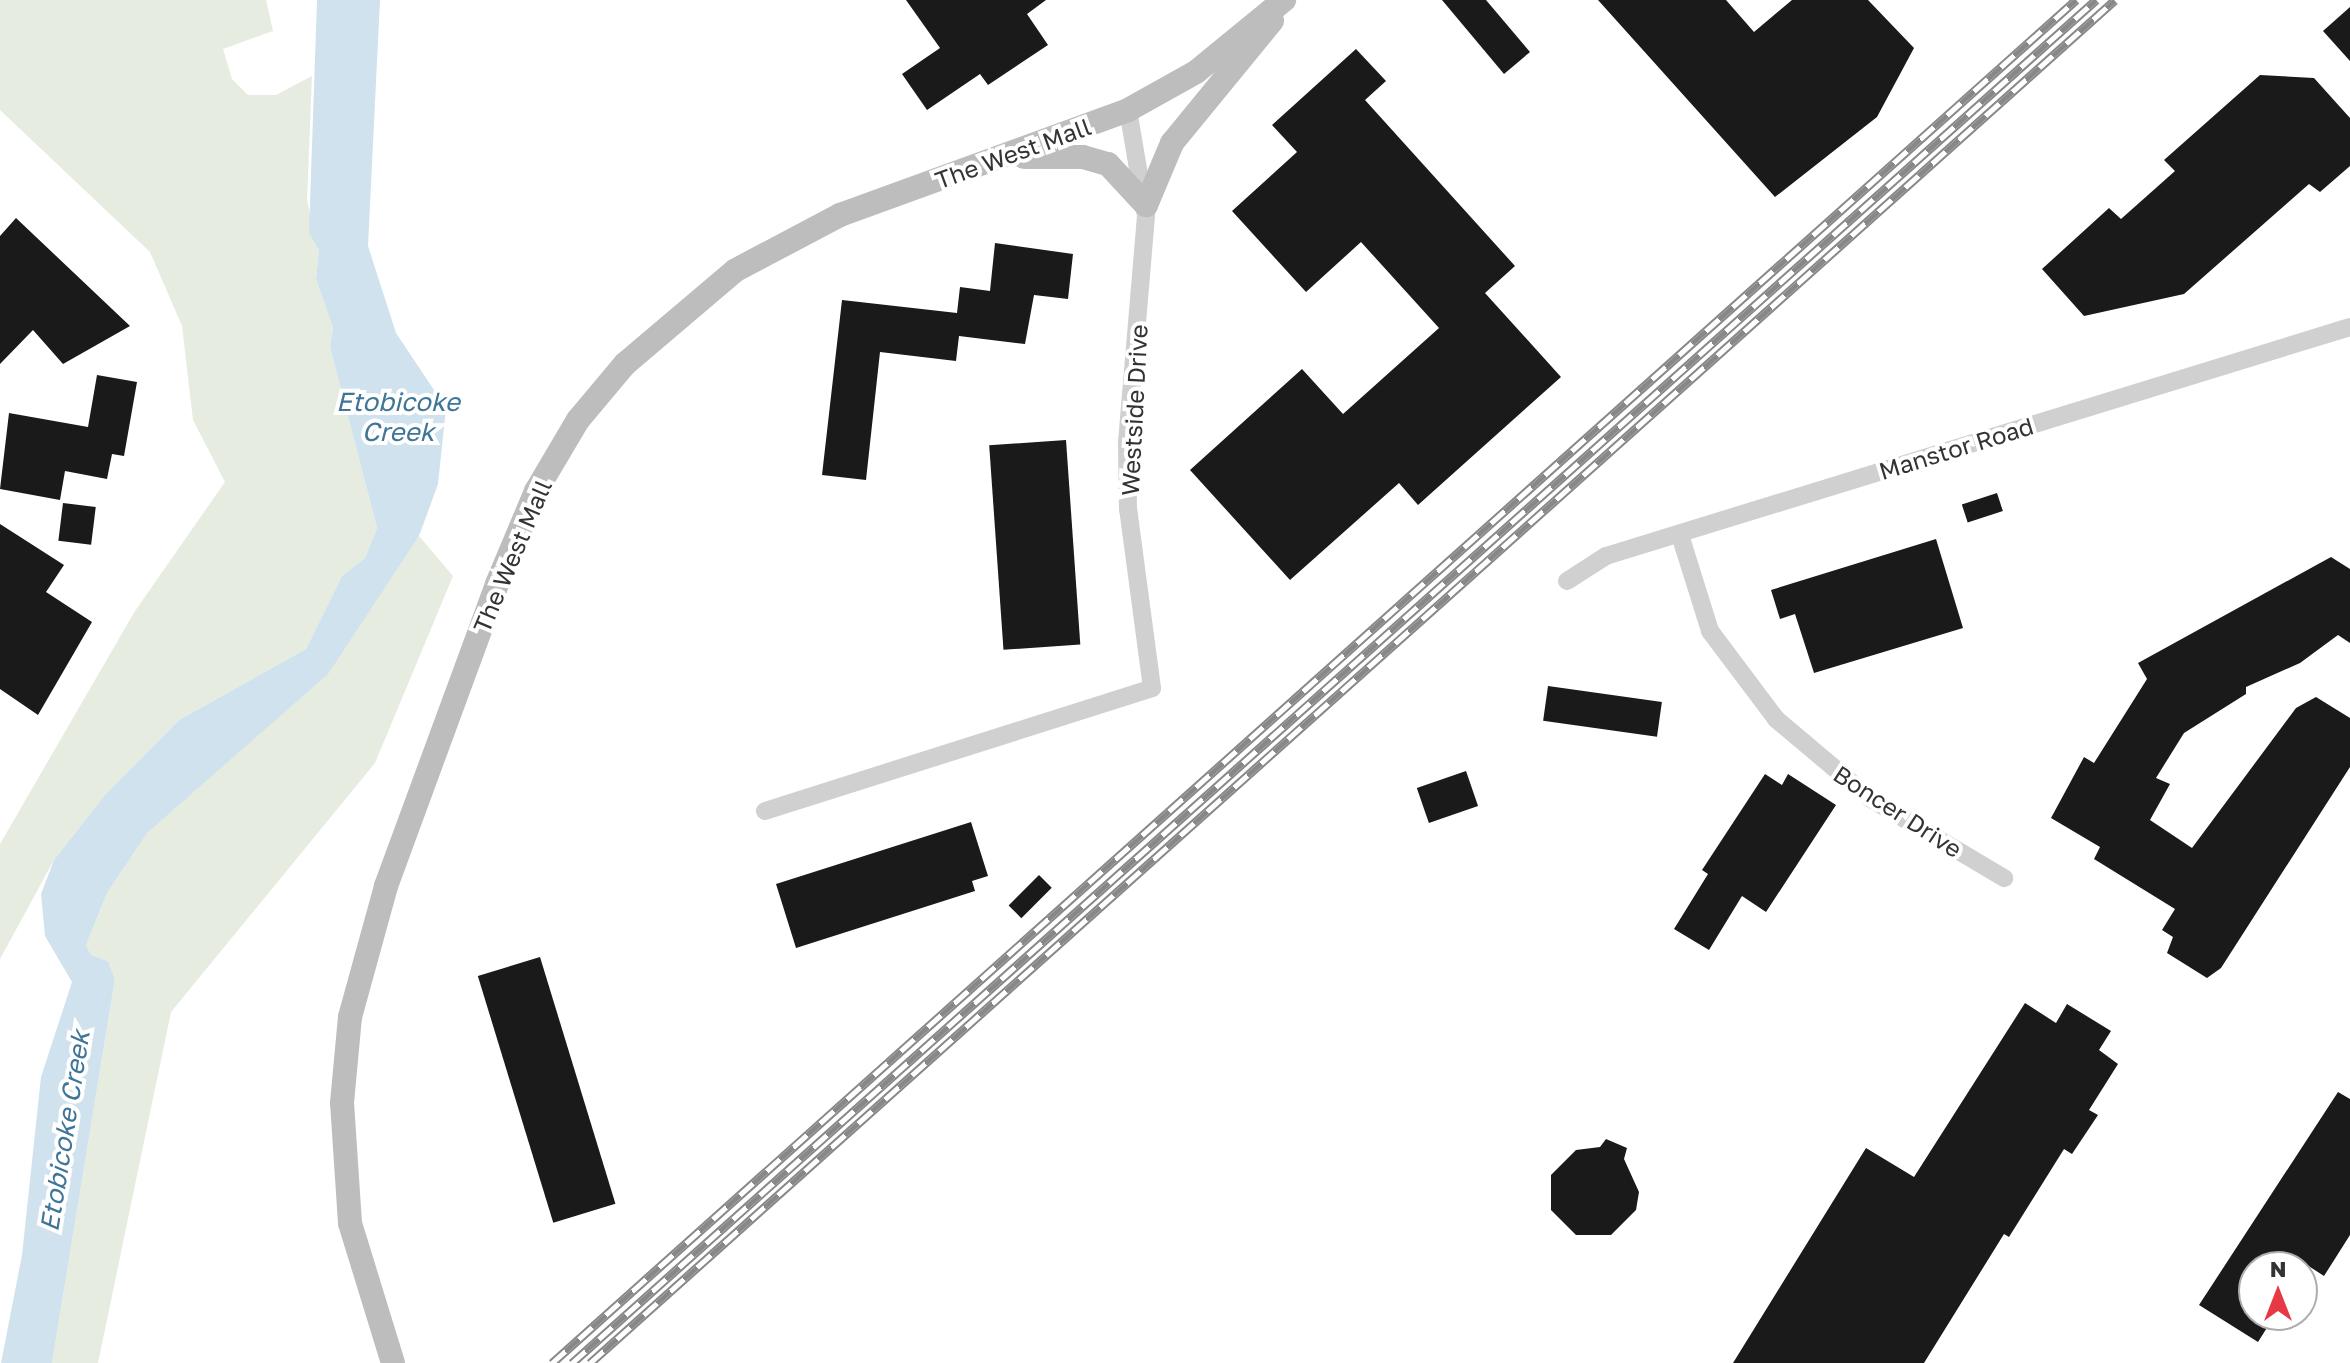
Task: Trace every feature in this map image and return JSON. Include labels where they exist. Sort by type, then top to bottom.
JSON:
[{"type":"main road","name":"The West Mall","points":[[393,1363],[350,1223],[342,1103],[350,1017],[386,886],[536,491],[578,420],[625,364],[736,270],[840,215],[1010,157],[1128,110],[1196,72],[1285,0]]},
{"type":"main road","points":[[1010,157],[1083,157],[1108,164],[1146,205],[1172,143],[1233,76],[1285,0]]},
{"type":"street","name":"Westside Drive","points":[[765,811],[1152,688],[1132,564],[1127,442],[1146,205],[1128,110]]},
{"type":"street","name":"Manstor Road","points":[[1567,581],[1606,556],[2350,327]]},
{"type":"street","name":"Boncer Drive","points":[[1680,535],[1710,631],[1776,719],[1871,799],[2004,878]]},
{"type":"shaded area","points":[[0,0],[266,0],[273,31],[223,49],[232,79],[248,95],[276,95],[312,76],[307,200],[319,250],[316,279],[333,328],[330,347],[377,528],[365,558],[342,576],[306,649],[179,720],[104,796],[54,860],[0,959],[0,844],[135,611],[225,482],[193,420],[182,326],[150,252],[0,110]]},
{"type":"shaded area","points":[[419,536],[453,576],[375,763],[171,1012],[98,1363],[52,1363],[115,979],[108,961],[91,955],[86,945],[107,893],[148,832],[384,588]]},
{"type":"water","name":"Etobicoke Creek","points":[[317,0],[380,0],[368,246],[396,333],[446,408],[438,484],[419,536],[328,674],[148,832],[107,893],[86,945],[91,955],[108,961],[115,979],[52,1363],[1,1363],[22,1255],[41,1077],[72,982],[45,936],[41,894],[54,860],[104,796],[179,720],[306,649],[342,576],[365,558],[377,528],[330,347],[333,328],[316,279],[319,250],[309,233]]},
{"type":"building","points":[[906,0],[1046,0],[1027,14],[1048,45],[988,85],[980,74],[927,110],[902,74],[940,48]]},
{"type":"building","points":[[1442,0],[1486,0],[1530,52],[1504,74]]},
{"type":"building","points":[[1598,0],[1726,0],[1754,32],[1792,0],[1868,0],[1914,48],[1877,117],[1775,197]]},
{"type":"building","points":[[2350,7],[2350,61],[2323,31]]},
{"type":"building","points":[[1356,49],[1386,81],[1365,100],[1515,266],[1485,293],[1561,377],[1418,505],[1399,483],[1290,580],[1190,470],[1302,369],[1343,414],[1439,328],[1361,242],[1306,292],[1232,211],[1297,152],[1272,125]]},
{"type":"building","points":[[2260,75],[2314,78],[2350,118],[2350,166],[2320,192],[2309,184],[2184,294],[2084,316],[2042,269],[2109,208],[2121,219],[2175,171],[2164,160]]},
{"type":"building","points":[[16,218],[130,326],[63,364],[33,330],[0,364],[0,236]]},
{"type":"building","points":[[995,243],[1073,254],[1068,299],[1034,295],[1025,344],[959,336],[956,361],[880,352],[866,480],[822,475],[842,300],[957,313],[960,287],[990,291]]},
{"type":"building","points":[[97,375],[137,382],[124,456],[112,454],[107,479],[65,471],[60,500],[0,489],[9,413],[88,427]]},
{"type":"building","points":[[1066,440],[1080,645],[1003,650],[989,445]]},
{"type":"building","points":[[1997,493],[2003,511],[1968,523],[1962,504]]},
{"type":"building","points":[[63,503],[96,507],[91,545],[58,541]]},
{"type":"building","points":[[0,524],[64,565],[46,592],[92,622],[38,715],[0,689]]},
{"type":"building","points":[[1936,539],[1963,628],[1814,673],[1795,614],[1780,619],[1771,590]]},
{"type":"building","points":[[2331,557],[2350,569],[2350,643],[2338,635],[2300,663],[2246,687],[2246,694],[2184,733],[2156,778],[2170,784],[2150,820],[2192,848],[2296,708],[2316,697],[2350,718],[2350,767],[2221,968],[2207,978],[2167,953],[2173,937],[2162,930],[2175,909],[2094,859],[2100,847],[2051,818],[2084,757],[2094,763],[2147,679],[2138,663]]},
{"type":"building","points":[[1548,686],[1662,702],[1657,737],[1543,721]]},
{"type":"building","points":[[1466,771],[1478,806],[1429,823],[1417,788]]},
{"type":"building","points":[[1765,774],[1782,785],[1788,774],[1836,805],[1766,912],[1742,896],[1709,950],[1674,929],[1708,874],[1702,870]]},
{"type":"building","points":[[971,822],[988,876],[972,881],[975,891],[796,948],[776,884]]},
{"type":"building","points":[[1039,875],[1052,888],[1021,918],[1009,905]]},
{"type":"building","points":[[540,957],[615,1204],[553,1223],[478,976]]},
{"type":"building","points":[[2025,1003],[2056,1023],[2067,1004],[2111,1031],[2099,1050],[2118,1064],[2089,1110],[2098,1115],[2072,1154],[2064,1149],[2009,1237],[2004,1234],[1924,1363],[1733,1363],[1866,1148],[1914,1177]]},
{"type":"building","points":[[2338,1092],[2350,1099],[2350,1235],[2324,1276],[2318,1272],[2318,1251],[2238,1251],[2238,1329],[2199,1305]]},
{"type":"building","points":[[1606,1139],[1627,1148],[1624,1159],[1639,1192],[1636,1210],[1611,1235],[1576,1235],[1551,1210],[1551,1175],[1576,1150],[1600,1147]]},
{"type":"building","points":[[2240,1331],[2265,1331],[2258,1342]]},
{"type":"railway","points":[[552,1363],[2076,0]]},
{"type":"railway","points":[[572,1363],[2096,0]]},
{"type":"railway","points":[[590,1363],[2115,0]]}]
